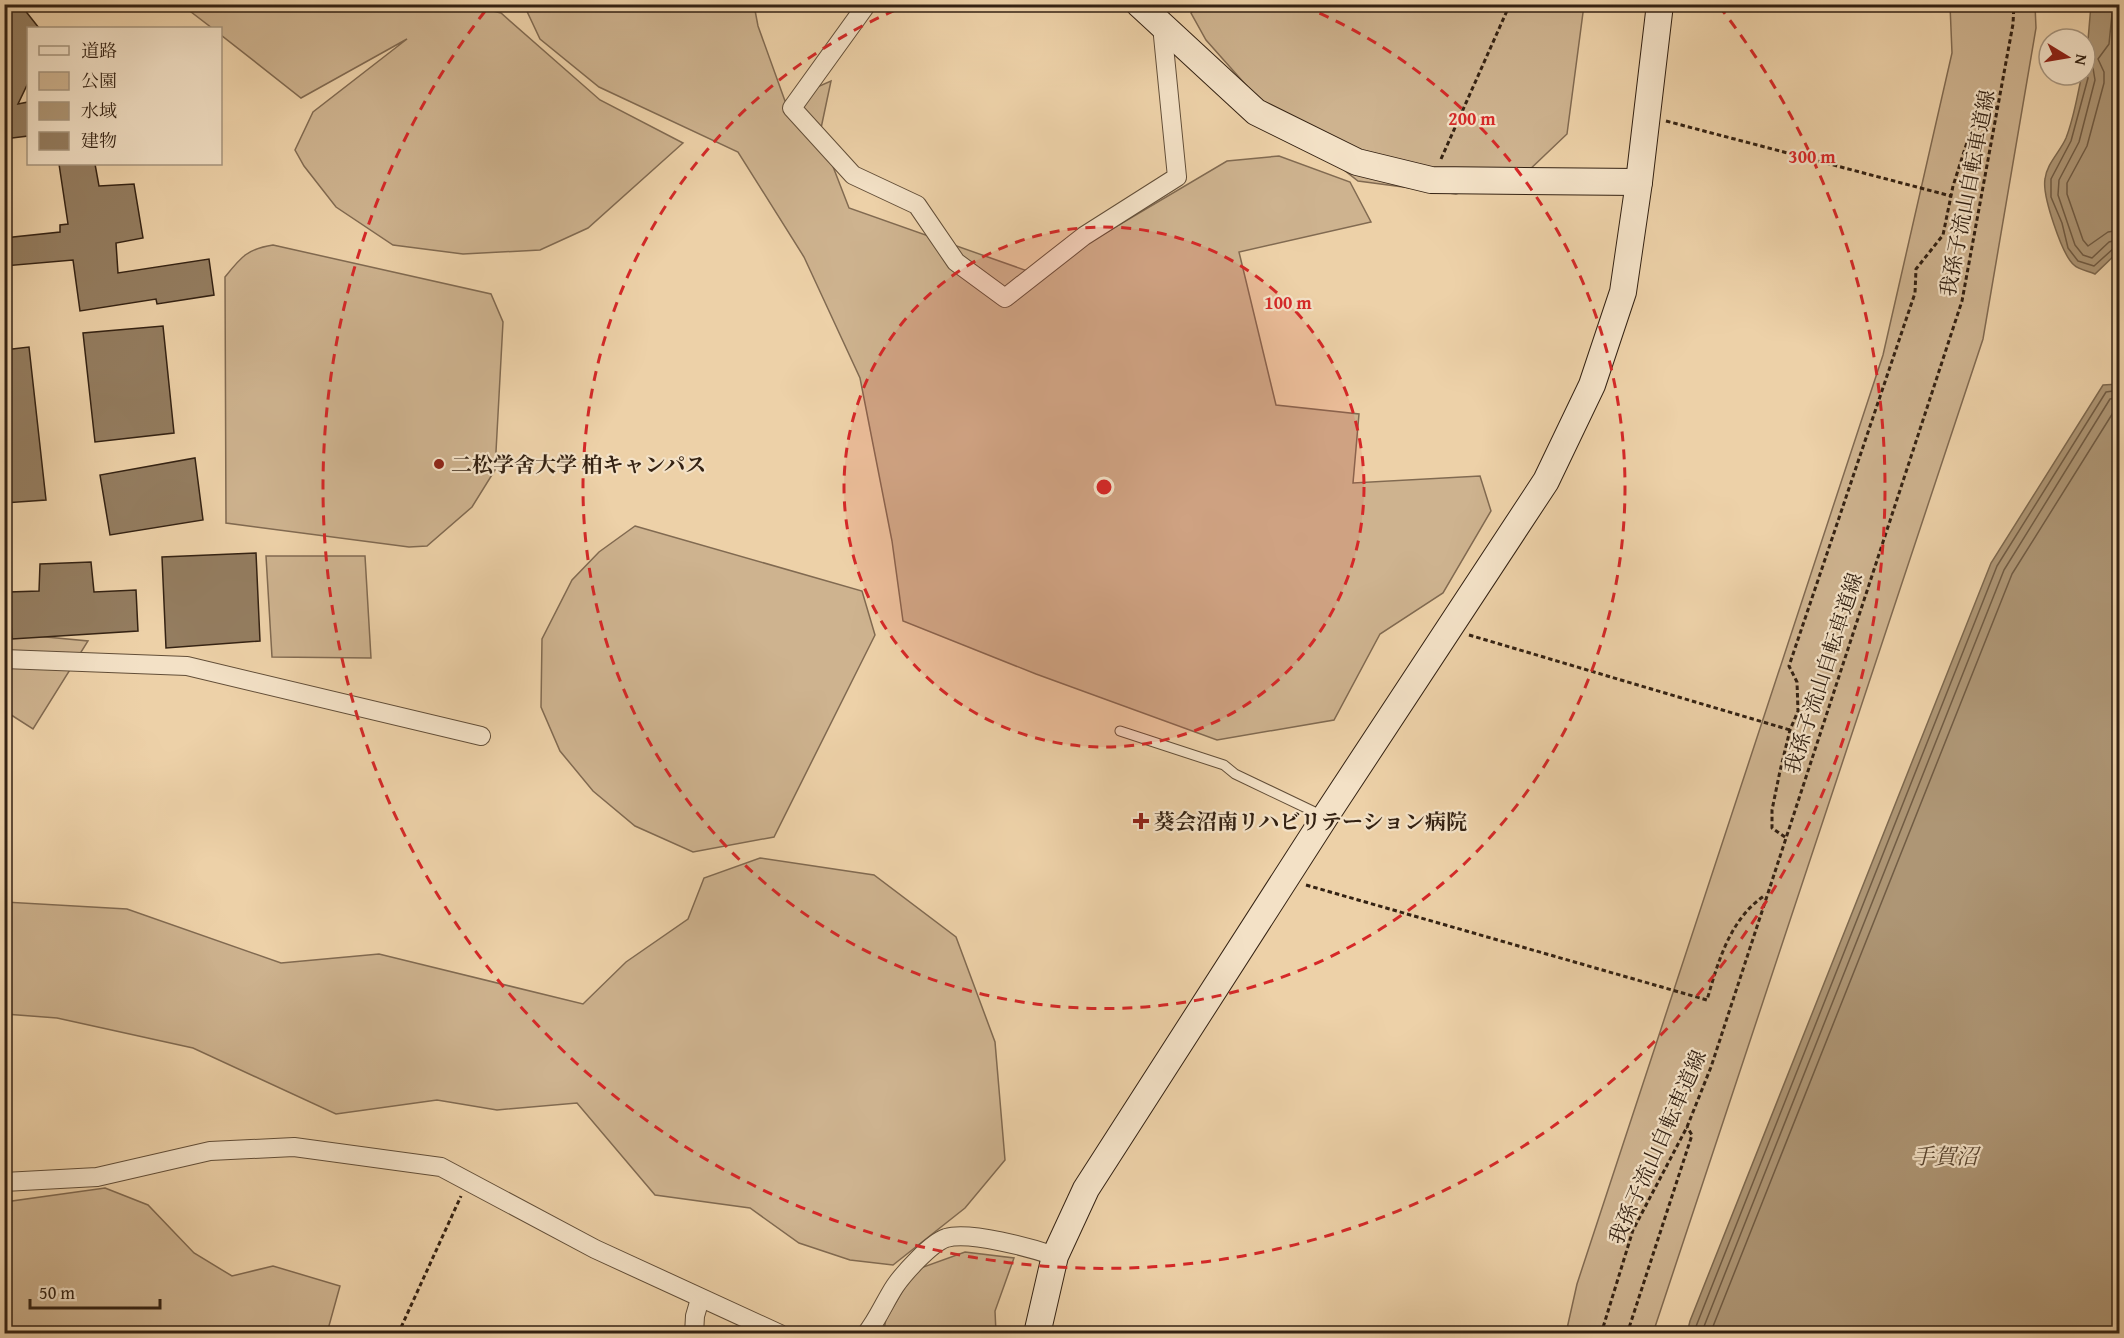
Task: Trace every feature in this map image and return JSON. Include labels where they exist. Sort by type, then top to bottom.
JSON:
[{"type":"street","points":[[867,4],[792,108],[853,175],[917,205],[956,262],[1005,298],[1084,236],[1177,177],[1162,26]]},
{"type":"street","points":[[1138,4],[1256,112],[1357,162],[1431,180],[1640,182]]},
{"type":"street","points":[[1037,1334],[1055,1256],[1086,1189],[1325,817],[1546,481],[1592,385],[1623,292],[1640,182],[1660,4]]},
{"type":"street","points":[[4,659],[188,666],[480,736]]},
{"type":"street","points":[[4,1182],[97,1178],[210,1151],[294,1147],[441,1167],[595,1249],[780,1334]]},
{"type":"street","points":[[866,1334],[896,1284],[924,1254],[945,1238],[1022,1245],[1055,1256]]},
{"type":"street","points":[[694,1334],[695,1316],[700,1299]]},
{"type":"lane","points":[[1120,731],[1224,765],[1235,774],[1325,817]]},
{"type":"path","points":[[1431,180],[1510,4]]},
{"type":"path","name":"我孫子流山自転車道線","points":[[1601,1334],[1633,1230],[1686,1127],[1711,1067],[1962,301],[2013,24],[2014,4]]},
{"type":"path","points":[[1785,837],[1772,828],[1772,810],[1790,730],[1798,711],[1797,682],[1789,666],[1915,293],[1917,269],[1943,235],[1951,196],[1979,105],[1998,108]]},
{"type":"path","points":[[1648,116],[1951,196]]},
{"type":"path","points":[[1450,629],[1790,730]]},
{"type":"path","points":[[1287,879],[1707,1000],[1720,955],[1748,907],[1766,895]]},
{"type":"path","points":[[1627,1334],[1692,1135],[1686,1127]]},
{"type":"path","points":[[398,1334],[468,1181]]},
{"type":"green space","points":[[1199,4],[1584,5],[1567,134],[1526,173],[1456,194],[1358,181],[1269,111],[1206,40],[1191,13]]},
{"type":"green space","points":[[182,5],[469,5],[501,13],[600,100],[683,143],[588,228],[540,250],[463,254],[393,245],[336,207],[304,166],[295,150],[313,112],[407,39],[301,98],[222,36],[222,27],[211,27]]},
{"type":"green space","points":[[524,5],[754,5],[758,26],[785,101],[831,81],[820,133],[849,208],[1036,274],[1227,161],[1279,156],[1350,182],[1371,222],[1239,252],[1276,405],[1359,414],[1353,483],[1480,476],[1491,511],[1443,593],[1380,634],[1334,720],[1217,740],[1036,674],[903,621],[892,541],[860,378],[804,257],[738,152],[599,87],[540,39]]},
{"type":"green space","points":[[1950,5],[2035,5],[2036,28],[1983,339],[1653,1333],[1566,1333],[1577,1284],[1883,355],[1952,53]]},
{"type":"green space","points":[[273,245],[491,294],[503,322],[495,470],[472,507],[427,546],[409,547],[226,523],[225,277],[245,255]]},
{"type":"green space","points":[[635,526],[862,591],[875,635],[774,837],[693,852],[635,826],[593,791],[560,751],[541,707],[542,639],[572,580],[599,552]]},
{"type":"green space","points":[[266,556],[365,556],[371,658],[272,657]]},
{"type":"green space","points":[[4,633],[88,641],[33,729],[5,711]]},
{"type":"green space","points":[[760,858],[874,875],[956,937],[995,1042],[1005,1160],[965,1208],[893,1265],[850,1260],[799,1243],[750,1208],[655,1195],[577,1103],[497,1110],[437,1100],[336,1114],[193,1048],[57,1018],[5,1014],[5,902],[127,909],[281,963],[379,954],[583,1004],[626,962],[688,919],[704,878]]},
{"type":"green space","points":[[105,1188],[148,1205],[194,1253],[232,1276],[273,1266],[340,1286],[327,1333],[5,1333],[5,1202]]},
{"type":"green space","points":[[965,1252],[1014,1258],[995,1311],[996,1333],[883,1334],[886,1319],[915,1270]]},
{"type":"water","points":[[2091,5],[2120,5],[2119,251],[2095,274],[2076,267],[2069,259],[2054,224],[2045,187],[2048,168],[2069,130],[2079,87],[2097,87],[2097,27],[2089,27]]},
{"type":"water","name":"手賀沼","points":[[2119,384],[2119,1333],[1687,1333],[1991,563],[2103,385]]},
{"type":"building","points":[[4,4],[20,4],[38,27],[27,27],[27,85],[18,104],[27,102],[27,136],[4,139]]},
{"type":"building","points":[[59,165],[95,165],[99,186],[134,184],[143,238],[116,243],[118,273],[209,259],[214,295],[157,304],[156,299],[80,311],[73,260],[4,266],[4,238],[60,232],[60,225],[68,224]]},
{"type":"building","points":[[163,326],[174,433],[95,442],[83,333]]},
{"type":"building","points":[[29,347],[46,500],[4,503],[4,350]]},
{"type":"building","points":[[195,458],[203,520],[110,535],[100,475]]},
{"type":"building","points":[[256,553],[260,641],[166,648],[162,557]]},
{"type":"building","points":[[91,562],[94,592],[136,590],[138,631],[12,639],[9,592],[39,591],[40,564]]},
{"type":"place","name":"二松学舍大学 柏キャンパス","points":[[439,464]]},
{"type":"place","name":"葵会沼南リハビリテーション病院","points":[[1141,821]]}]
